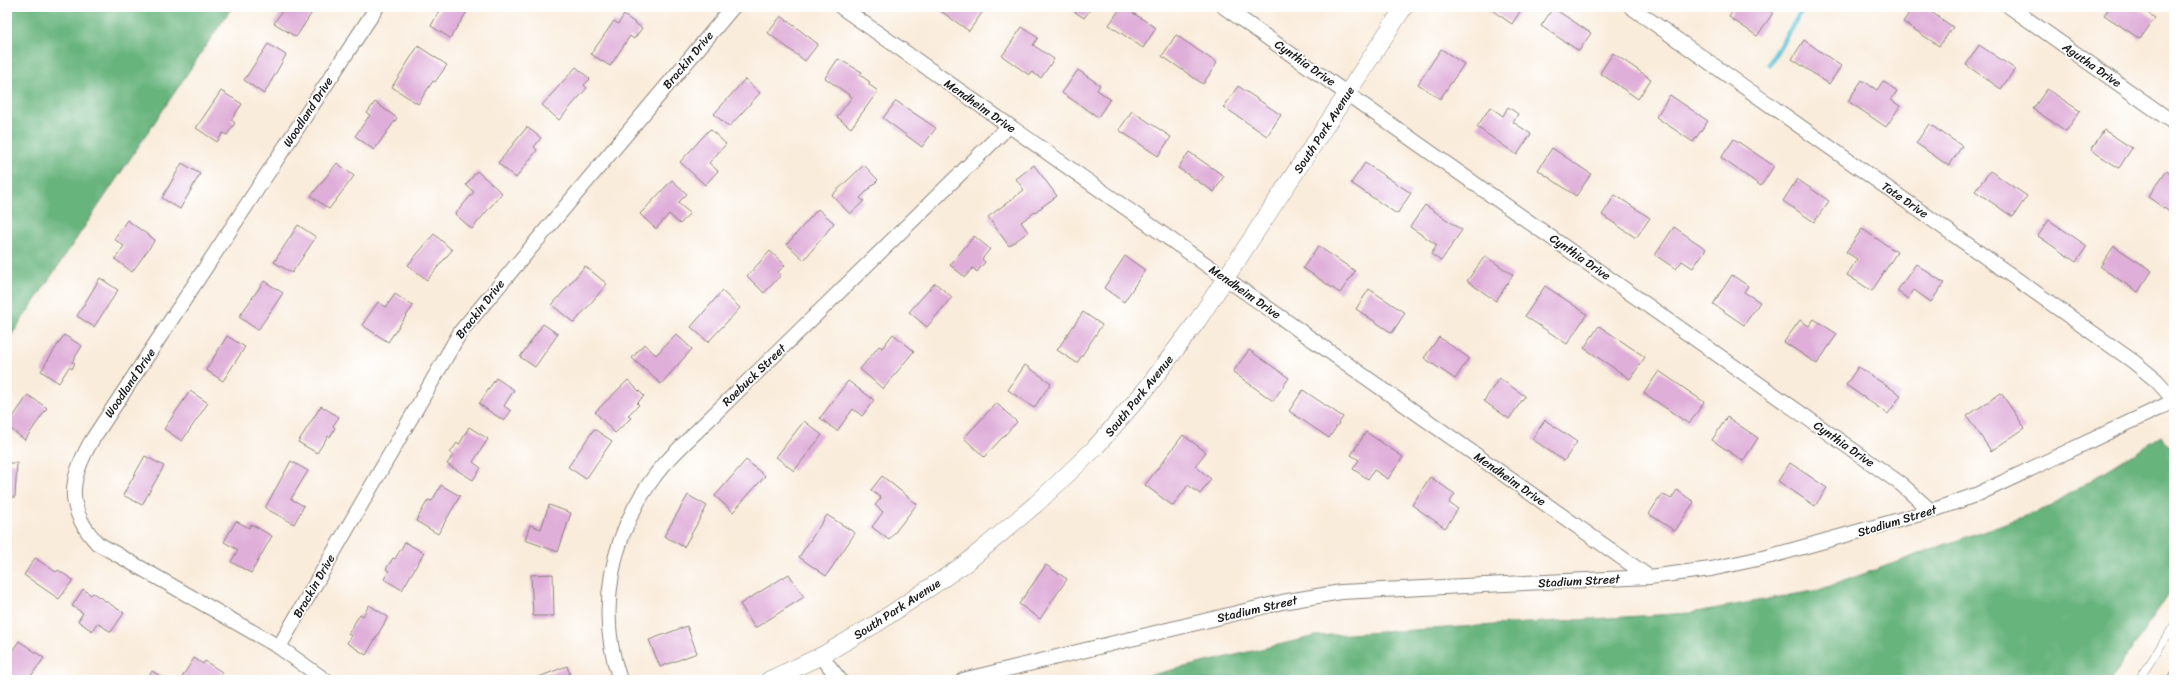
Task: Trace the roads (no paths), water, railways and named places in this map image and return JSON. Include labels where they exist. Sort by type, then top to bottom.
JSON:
[{"type":"street","name":"Woodland Drive","points":[[325,680],[279,647],[97,543],[87,532],[79,518],[74,500],[73,485],[77,469],[92,440],[376,7]]},
{"type":"street","name":"Brackin Drive","points":[[279,647],[461,331],[733,7]]},
{"type":"street","name":"Mendheim Drive","points":[[841,7],[1649,577]]},
{"type":"street","name":"Cynthia Drive","points":[[1224,7],[1901,484],[1931,512]]},
{"type":"street","name":"South Park Avenue","points":[[769,680],[821,656],[876,624],[966,563],[1046,494],[1094,449],[1146,389],[1226,279],[1404,7]]},
{"type":"street","name":"Tate Drive","points":[[1631,7],[2134,362],[2157,381],[2174,400]]},
{"type":"street","name":"Agutha Drive","points":[[2010,7],[2174,123]]},
{"type":"street","name":"Roebuck Street","points":[[620,680],[610,638],[608,606],[610,581],[617,550],[630,516],[654,476],[698,430],[1009,126]]},
{"type":"street","name":"Stadium Street","points":[[963,680],[1282,602],[1341,592],[1649,577],[1711,569],[1771,556],[1931,512],[1992,488],[2174,400]]},
{"type":"street","points":[[821,656],[840,680]]},
{"type":"lane","points":[[2139,680],[2174,625]]},
{"type":"waterway","points":[[1769,64],[1804,7]]}]
